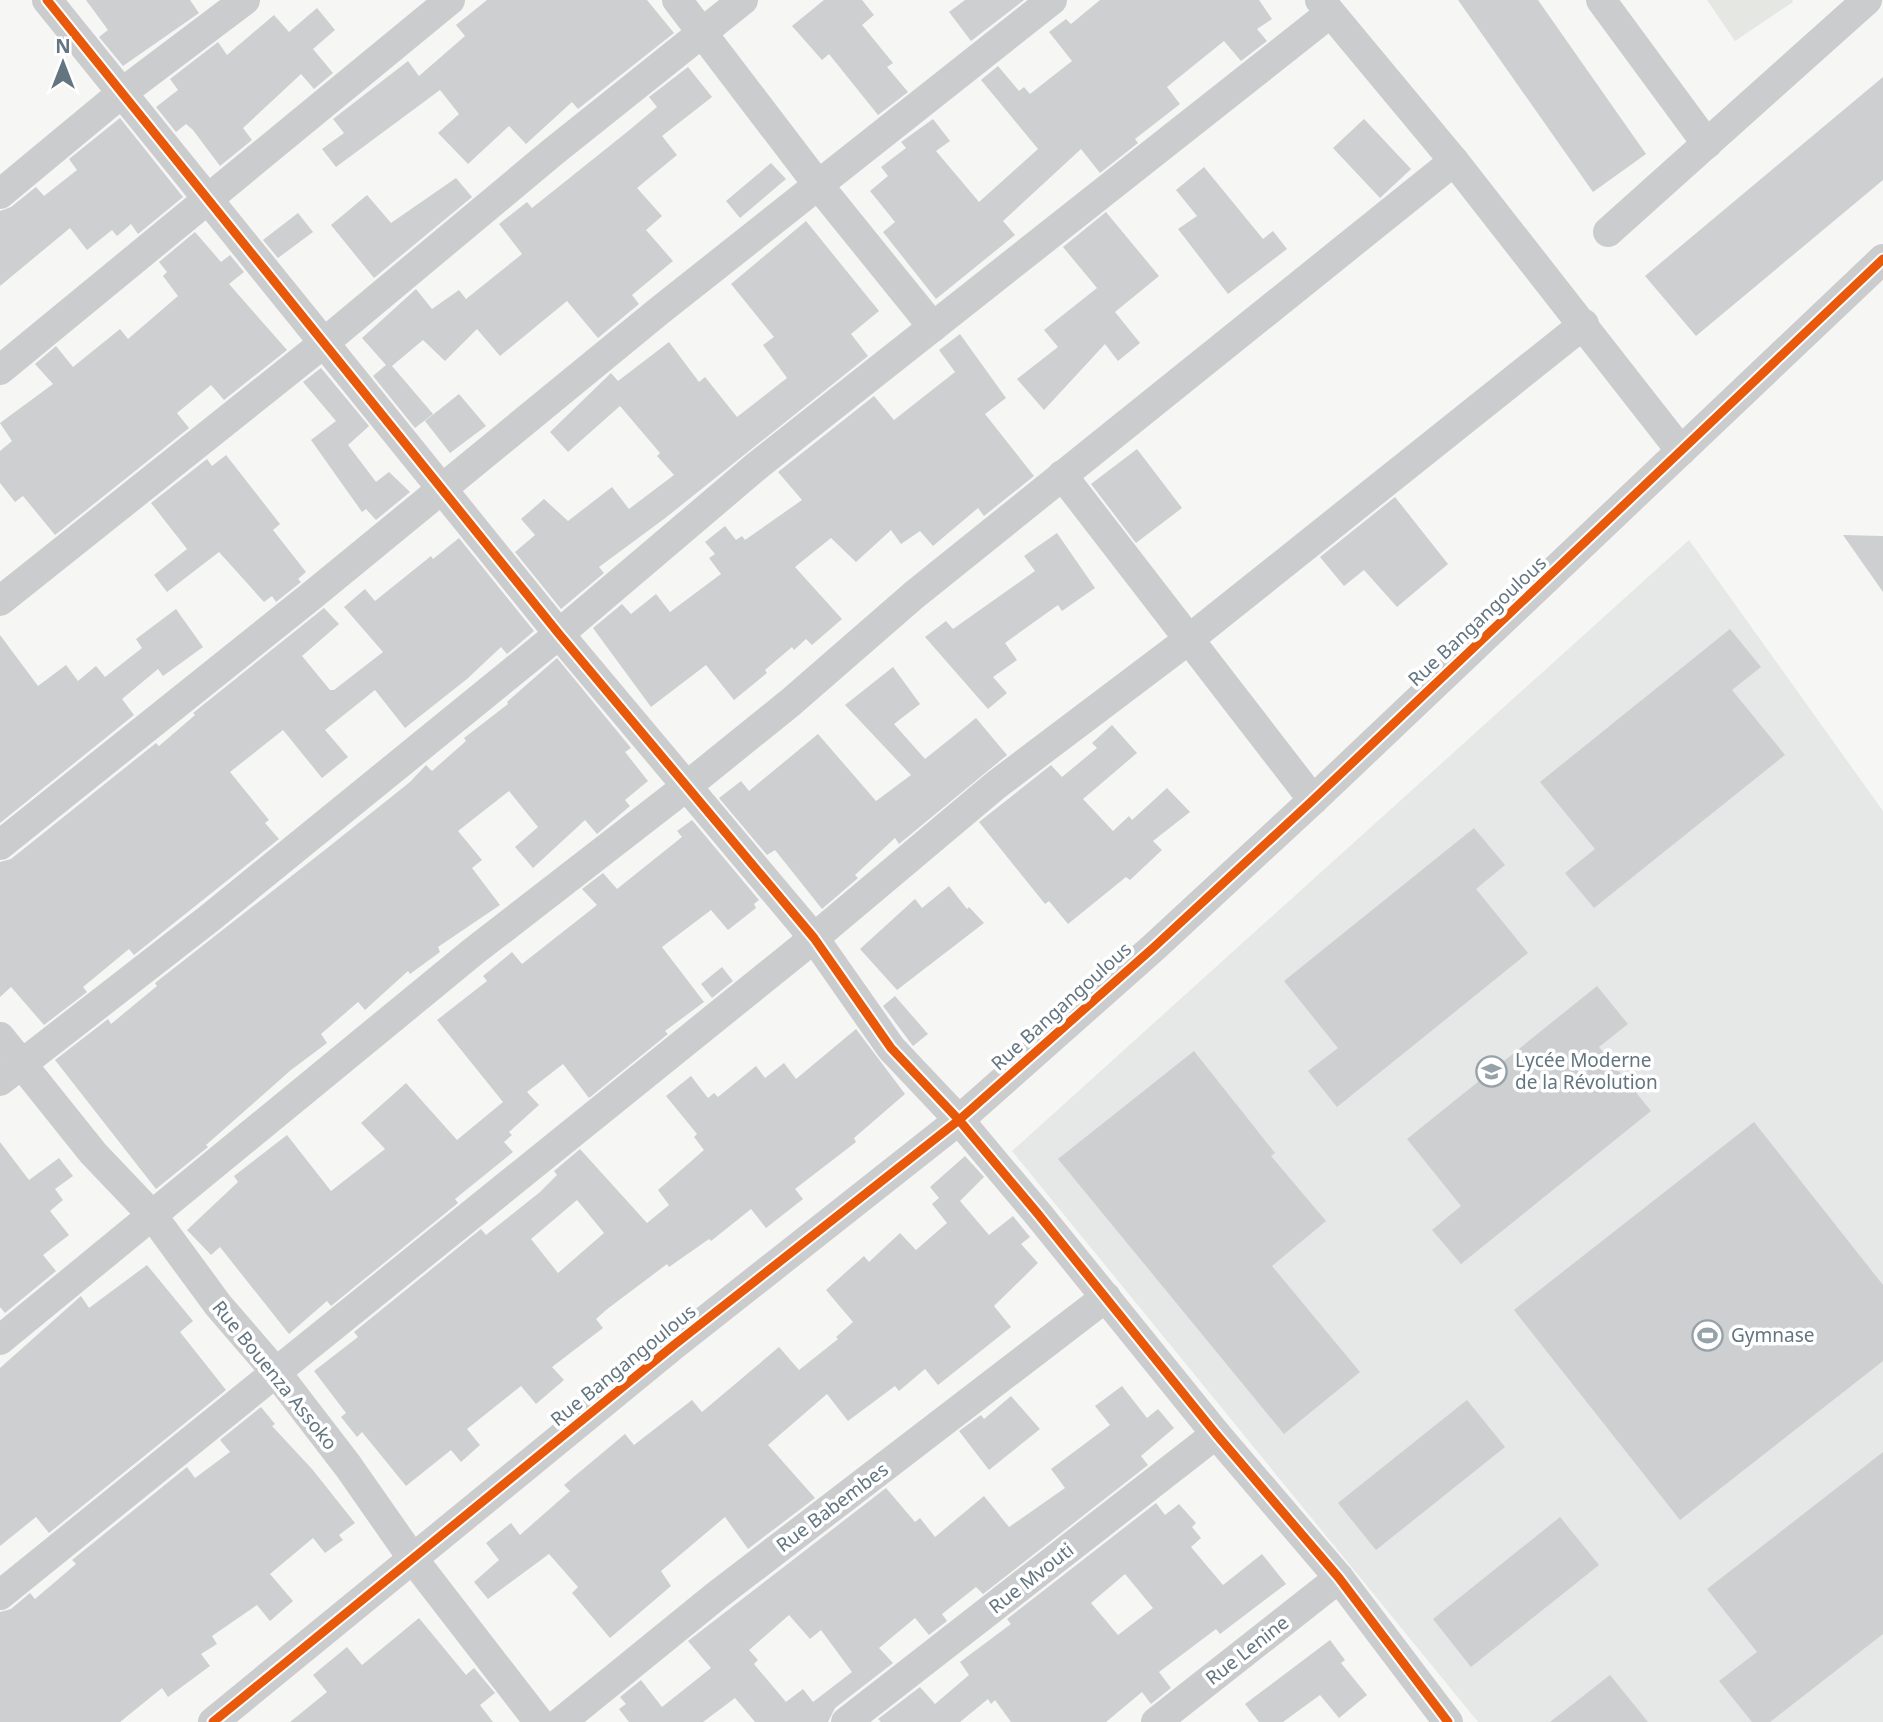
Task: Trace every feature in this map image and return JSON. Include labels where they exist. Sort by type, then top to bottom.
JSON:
[{"type":"street","points":[[47,0],[209,197],[559,634],[814,938],[891,1048],[960,1120],[1216,1434],[1339,1578],[1448,1722]]},
{"type":"street","points":[[0,194],[123,92],[246,0]]},
{"type":"street","points":[[0,370],[450,0]]},
{"type":"street","points":[[677,0],[819,186],[933,327]]},
{"type":"street","points":[[0,601],[325,342],[554,151],[743,0]]},
{"type":"street","points":[[0,845],[659,312],[1052,0]]},
{"type":"street","points":[[1601,0],[1707,144]]},
{"type":"street","points":[[1608,232],[1867,0]]},
{"type":"street","points":[[11,1073],[211,917],[559,634],[758,465],[933,327],[1325,7],[1454,161],[1584,324],[1681,452]]},
{"type":"street","points":[[0,1340],[474,951],[687,786],[914,595],[1454,161]]},
{"type":"street","name":"Rue Bangangoulous","points":[[213,1722],[674,1345],[960,1120],[1153,948],[1313,800],[1883,259]]},
{"type":"street","points":[[0,1595],[814,938],[996,785],[1188,639],[1584,324]]},
{"type":"street","points":[[1062,475],[1313,800]]},
{"type":"street","name":"Rue Bouenza Assoko","points":[[0,1037],[11,1073],[152,1214],[218,1305],[275,1371],[413,1559],[539,1722]]},
{"type":"street","name":"Rue Babembes","points":[[561,1722],[716,1596],[1106,1297]]},
{"type":"street","name":"Rue Mvouti","points":[[846,1722],[1216,1434]]},
{"type":"street","name":"Rue Lenine","points":[[1156,1722],[1339,1578]]},
{"type":"shaded area","points":[[1707,0],[1792,0],[1793,2],[1735,41]]},
{"type":"shaded area","name":"Lycée Moderne de la Révolution","points":[[1689,540],[1883,811],[1883,1722],[1478,1722],[1012,1151]]},
{"type":"building","points":[[86,0],[190,0],[199,13],[123,66],[99,37],[108,30]]},
{"type":"building","points":[[487,0],[647,0],[674,33],[578,109],[572,102],[526,144],[509,126],[468,164],[438,133],[459,114],[440,90],[336,167],[322,149],[344,133],[333,119],[408,61],[419,76],[465,36],[456,25]]},
{"type":"building","points":[[824,0],[862,0],[874,15],[862,25],[893,63],[887,67],[908,92],[878,115],[829,54],[822,60],[792,26]]},
{"type":"building","points":[[965,0],[1024,0],[971,41],[949,12]]},
{"type":"building","points":[[1100,0],[1259,0],[1272,19],[1257,29],[1267,41],[1241,61],[1224,41],[1167,87],[1180,104],[1135,139],[1138,143],[1100,173],[1081,149],[1003,221],[1015,235],[936,299],[883,232],[895,222],[870,191],[888,176],[881,167],[906,148],[901,142],[933,119],[950,141],[936,151],[979,202],[1038,149],[981,80],[998,66],[1019,91],[1024,87],[1030,94],[1072,61],[1049,32],[1066,19],[1071,24]]},
{"type":"building","points":[[1458,0],[1538,0],[1646,154],[1593,192]]},
{"type":"building","points":[[317,8],[335,30],[313,49],[333,73],[314,89],[301,74],[243,128],[252,140],[220,166],[193,130],[186,124],[176,132],[156,107],[178,90],[170,79],[218,42],[227,55],[274,15],[289,32]]},
{"type":"building","points":[[688,67],[712,97],[662,136],[677,155],[637,188],[662,216],[646,230],[673,261],[632,295],[639,304],[598,338],[567,301],[500,356],[477,329],[445,361],[423,340],[392,366],[433,414],[415,428],[373,376],[386,365],[362,338],[416,289],[432,309],[459,290],[466,299],[522,254],[499,224],[527,202],[532,208],[627,132],[657,107],[649,97]]},
{"type":"building","points":[[1883,77],[1883,180],[1696,336],[1645,276]]},
{"type":"building","points":[[120,118],[183,197],[138,234],[131,224],[117,236],[112,230],[87,250],[70,228],[0,286],[0,211],[11,207],[36,187],[44,196],[77,170],[69,159]]},
{"type":"building","points":[[1364,119],[1411,169],[1380,198],[1333,148]]},
{"type":"building","points":[[771,163],[786,179],[740,218],[726,201]]},
{"type":"building","points":[[1204,167],[1263,239],[1273,231],[1287,249],[1228,294],[1178,229],[1197,216],[1176,190]]},
{"type":"building","points":[[456,178],[472,197],[374,278],[331,225],[367,195],[391,223]]},
{"type":"building","points":[[1106,212],[1159,276],[1115,312],[1140,343],[1118,361],[1105,344],[1044,410],[1017,379],[1058,347],[1044,330],[1097,288],[1063,247]]},
{"type":"building","points":[[298,213],[313,232],[278,258],[263,240]]},
{"type":"building","points":[[806,221],[879,311],[851,334],[868,356],[664,519],[599,567],[604,573],[561,609],[515,552],[535,535],[521,519],[544,499],[568,521],[612,487],[629,509],[674,475],[657,456],[660,453],[620,406],[568,452],[550,432],[611,373],[618,381],[669,342],[699,382],[705,377],[737,417],[787,378],[763,345],[774,337],[731,284]]},
{"type":"building","points":[[195,232],[221,262],[230,255],[244,272],[229,284],[287,350],[224,400],[211,385],[177,413],[189,428],[55,535],[23,496],[15,502],[0,483],[0,451],[12,441],[0,423],[53,384],[35,364],[56,346],[73,367],[120,329],[128,339],[178,296],[163,276],[167,272],[159,262]]},
{"type":"building","points":[[960,334],[1006,398],[985,414],[1034,476],[984,516],[978,508],[933,546],[920,531],[901,544],[891,530],[856,562],[831,538],[795,567],[842,619],[812,645],[806,639],[794,650],[792,647],[765,670],[767,673],[734,700],[706,665],[651,707],[593,628],[622,604],[631,614],[656,594],[670,612],[721,574],[709,558],[715,554],[705,542],[725,526],[736,540],[742,536],[745,540],[802,500],[778,472],[874,396],[894,420],[955,372],[939,350]]},
{"type":"building","points":[[321,368],[369,426],[348,445],[376,482],[389,472],[410,492],[376,520],[366,509],[362,512],[311,440],[336,421],[303,382]]},
{"type":"building","points":[[459,394],[486,426],[450,453],[425,421]]},
{"type":"building","points":[[1137,449],[1182,508],[1136,543],[1091,484]]},
{"type":"building","points":[[226,455],[280,524],[273,530],[306,572],[298,579],[301,582],[276,602],[272,596],[264,602],[219,552],[167,592],[154,575],[187,549],[151,503],[207,459],[212,466]]},
{"type":"building","points":[[1395,497],[1448,564],[1397,607],[1364,570],[1344,586],[1320,557]]},
{"type":"building","points":[[1057,533],[1095,588],[1062,611],[1058,605],[1005,643],[1017,660],[993,677],[1007,693],[988,709],[925,637],[946,621],[953,629],[1035,571],[1024,556]]},
{"type":"building","points":[[1843,535],[1883,536],[1883,592]]},
{"type":"building","points":[[459,538],[534,631],[507,654],[501,647],[467,679],[405,728],[375,690],[325,730],[348,757],[322,778],[283,730],[230,772],[269,820],[265,823],[279,839],[134,955],[129,949],[83,987],[87,992],[44,1025],[11,987],[0,997],[0,862],[11,859],[156,743],[159,746],[195,715],[193,713],[324,608],[339,624],[302,656],[330,690],[334,690],[383,652],[344,607],[365,589],[375,601],[431,556],[433,559]]},
{"type":"building","points":[[176,609],[203,647],[163,676],[158,669],[122,699],[134,715],[0,823],[0,635],[38,686],[66,665],[78,681],[96,666],[105,677],[142,648],[136,639]]},
{"type":"building","points":[[1730,629],[1761,667],[1732,690],[1785,755],[1594,908],[1565,873],[1595,849],[1540,782]]},
{"type":"building","points":[[557,658],[631,748],[625,752],[648,781],[625,800],[630,806],[597,834],[585,820],[533,868],[515,847],[538,827],[509,791],[458,831],[482,860],[472,868],[500,905],[438,947],[440,952],[410,974],[408,971],[365,1010],[358,1002],[321,1034],[327,1043],[291,1070],[206,1145],[208,1147],[156,1189],[55,1060],[108,1019],[111,1024],[157,986],[155,983],[410,782],[426,765],[432,771],[466,741],[464,738],[508,704],[507,702]]},
{"type":"building","points":[[893,667],[920,704],[894,724],[925,759],[976,718],[1007,755],[899,844],[895,838],[855,875],[858,878],[822,909],[775,850],[767,855],[719,798],[741,781],[749,791],[818,734],[876,801],[911,775],[845,705]]},
{"type":"building","points":[[1112,725],[1137,753],[1083,799],[1113,831],[1129,816],[1132,820],[1167,788],[1190,812],[1153,841],[1162,850],[1130,880],[1126,877],[1068,924],[1049,901],[1045,904],[979,822],[1051,765],[1062,777],[1097,748],[1092,743]]},
{"type":"building","points":[[692,820],[759,900],[754,904],[756,908],[728,930],[711,910],[662,947],[704,1002],[665,1031],[668,1034],[589,1098],[563,1064],[527,1092],[539,1105],[509,1132],[512,1135],[504,1142],[513,1152],[455,1199],[458,1203],[331,1306],[327,1301],[289,1334],[220,1247],[211,1255],[187,1230],[238,1182],[234,1176],[287,1135],[331,1191],[385,1149],[361,1123],[406,1083],[457,1140],[503,1102],[437,1020],[487,981],[483,976],[512,952],[522,964],[597,905],[582,889],[603,873],[617,889],[682,837],[677,831]]},
{"type":"building","points":[[1474,828],[1505,865],[1476,889],[1528,953],[1337,1107],[1308,1071],[1338,1048],[1284,981]]},
{"type":"building","points":[[949,886],[967,909],[969,907],[984,923],[897,990],[860,949],[915,899],[922,908]]},
{"type":"building","points":[[722,967],[733,981],[712,998],[701,984]]},
{"type":"building","points":[[1597,986],[1628,1024],[1599,1047],[1651,1111],[1461,1264],[1432,1230],[1461,1206],[1407,1139]]},
{"type":"building","points":[[895,996],[928,1034],[913,1046],[883,1006]]},
{"type":"building","points":[[856,1029],[905,1094],[854,1138],[856,1142],[795,1189],[803,1199],[766,1228],[751,1209],[711,1241],[709,1239],[669,1267],[667,1264],[606,1310],[596,1319],[603,1328],[552,1367],[564,1380],[536,1404],[521,1386],[467,1429],[480,1445],[461,1462],[451,1450],[406,1486],[362,1432],[357,1437],[341,1417],[346,1413],[314,1371],[358,1337],[354,1332],[481,1229],[486,1235],[540,1192],[557,1175],[554,1171],[580,1149],[647,1223],[669,1205],[658,1190],[704,1150],[694,1137],[697,1134],[666,1096],[691,1076],[708,1098],[714,1093],[718,1097],[756,1066],[765,1078],[784,1063],[796,1079]],"holes":[[[577,1200],[604,1233],[558,1273],[531,1239]]]},
{"type":"building","points":[[1194,1051],[1275,1153],[1271,1156],[1326,1221],[1272,1266],[1360,1372],[1284,1434],[1058,1159]]},
{"type":"building","name":"Gymnase","points":[[1754,1122],[1883,1285],[1883,1361],[1680,1520],[1514,1310]]},
{"type":"building","points":[[0,1142],[29,1180],[59,1158],[73,1176],[55,1189],[63,1200],[50,1211],[69,1235],[43,1255],[56,1271],[5,1313],[0,1307]]},
{"type":"building","points":[[965,1156],[984,1177],[960,1201],[989,1235],[1013,1216],[1030,1237],[1021,1244],[1038,1263],[994,1306],[1011,1327],[938,1385],[925,1369],[899,1391],[895,1386],[848,1421],[827,1394],[768,1445],[815,1498],[748,1549],[725,1517],[661,1571],[671,1586],[610,1638],[572,1593],[578,1587],[549,1554],[488,1599],[474,1582],[499,1560],[486,1543],[511,1523],[520,1535],[570,1491],[564,1485],[625,1434],[634,1445],[692,1400],[702,1412],[779,1347],[799,1370],[838,1339],[836,1337],[853,1322],[826,1290],[864,1256],[869,1262],[900,1233],[916,1250],[947,1223],[932,1204],[939,1198],[930,1187]]},
{"type":"building","points":[[147,1265],[193,1321],[180,1332],[226,1390],[49,1533],[36,1517],[0,1546],[0,1368],[81,1296],[89,1308]]},
{"type":"building","points":[[1122,1386],[1147,1418],[1158,1409],[1174,1428],[1141,1456],[1148,1465],[983,1594],[976,1587],[942,1614],[947,1621],[929,1635],[915,1618],[879,1648],[893,1663],[835,1708],[828,1722],[755,1722],[735,1698],[703,1722],[629,1722],[619,1709],[626,1704],[620,1697],[641,1680],[662,1707],[711,1668],[688,1641],[886,1488],[915,1522],[920,1518],[935,1537],[984,1496],[1009,1527],[1065,1488],[1051,1469],[1110,1425],[1095,1406]],"holes":[[[789,1615],[810,1639],[821,1630],[852,1672],[813,1702],[803,1689],[786,1702],[754,1664],[758,1660],[749,1650]]]},
{"type":"building","points":[[1011,1396],[1040,1429],[989,1470],[959,1431],[981,1415],[984,1419]]},
{"type":"building","points":[[1467,1400],[1505,1447],[1376,1550],[1338,1503]]},
{"type":"building","points":[[261,1407],[275,1424],[272,1426],[312,1469],[355,1523],[339,1535],[343,1540],[325,1553],[313,1538],[270,1574],[293,1601],[270,1621],[257,1605],[212,1636],[217,1644],[201,1654],[210,1666],[168,1697],[162,1688],[120,1722],[0,1722],[0,1612],[11,1609],[30,1593],[35,1599],[76,1564],[72,1560],[187,1467],[195,1478],[230,1452],[220,1440]]},
{"type":"building","points":[[1883,1452],[1883,1634],[1770,1722],[1752,1722],[1719,1681],[1757,1652],[1707,1589]]},
{"type":"building","points":[[1156,1503],[1165,1515],[1179,1504],[1196,1523],[1192,1527],[1201,1538],[1191,1547],[1223,1585],[1262,1554],[1286,1584],[1220,1634],[1216,1629],[1159,1672],[1171,1688],[1151,1704],[1142,1692],[1106,1722],[1011,1722],[995,1700],[991,1704],[988,1699],[960,1722],[881,1722],[878,1719],[920,1687],[935,1704],[969,1675],[960,1662],[1011,1624],[1007,1619]],"holes":[[[1125,1574],[1153,1608],[1118,1635],[1091,1603]]]},
{"type":"building","points":[[1560,1517],[1599,1565],[1471,1667],[1433,1619]]},
{"type":"building","points":[[419,1618],[466,1675],[474,1668],[495,1693],[480,1705],[493,1722],[290,1722],[327,1692],[313,1675],[347,1647],[362,1665]]},
{"type":"building","points":[[1330,1640],[1345,1660],[1341,1663],[1367,1695],[1339,1718],[1320,1695],[1283,1722],[1259,1722],[1245,1704]]},
{"type":"building","points":[[1610,1675],[1648,1722],[1550,1722]]},
{"type":"cycle path","points":[[47,0],[559,634],[814,938],[891,1048],[959,1120],[1216,1434],[1339,1578],[1448,1722]]},
{"type":"cycle path","points":[[213,1722],[674,1345],[959,1120],[1153,948],[1313,800],[1883,259]]},
{"type":"place","name":"Lycée Moderne de la Révolution","points":[[1492,1071]]},
{"type":"place","name":"Gymnase","points":[[1708,1335]]}]
